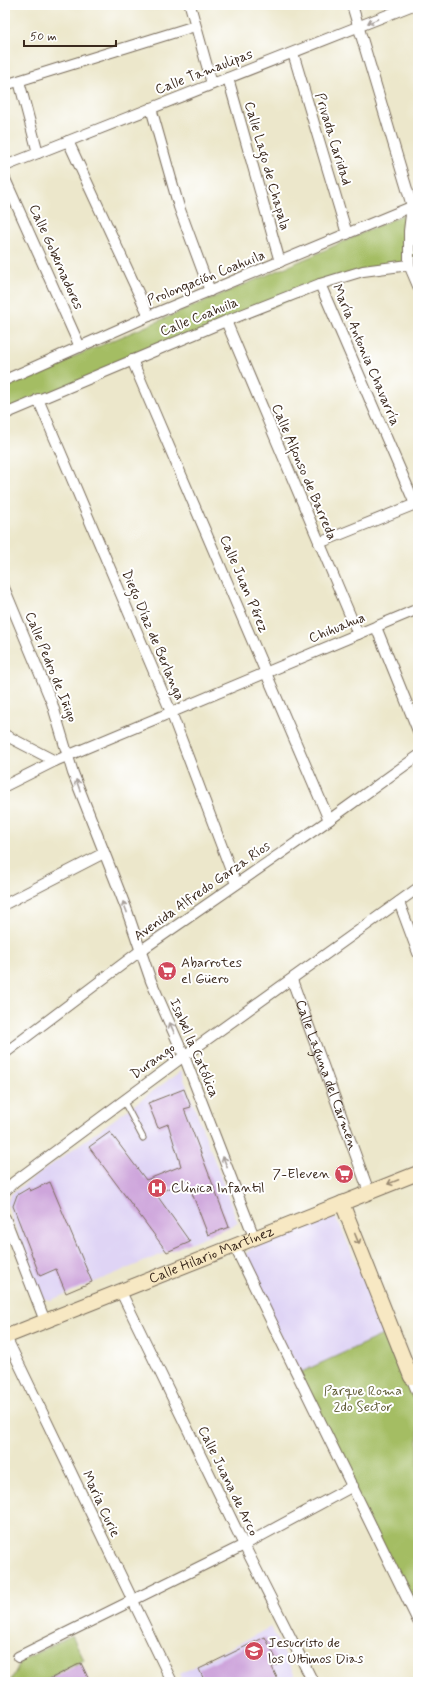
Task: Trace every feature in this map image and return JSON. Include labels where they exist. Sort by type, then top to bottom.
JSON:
[{"type":"street","points":[[190,5],[212,84]]},
{"type":"street","points":[[352,5],[415,205],[409,231],[409,265],[418,286]]},
{"type":"street","name":"Calle Tamaulipas","points":[[5,166],[413,5]]},
{"type":"street","points":[[5,85],[195,26]]},
{"type":"street","name":"Privada Caridad","points":[[293,53],[346,234]]},
{"type":"street","name":"Calle Lago de Chapala","points":[[228,78],[280,262]]},
{"type":"street","points":[[19,81],[38,153]]},
{"type":"street","points":[[151,108],[179,207],[210,291]]},
{"type":"street","points":[[68,141],[149,316]]},
{"type":"street","name":"Calle Gobernadores","points":[[5,179],[80,347]]},
{"type":"street","name":"Prolongación Coahuila","points":[[5,379],[149,316],[415,205]]},
{"type":"street","name":"Calle Coahuila","points":[[5,414],[226,321],[320,284],[363,271],[409,265]]},
{"type":"street","name":"María Antonia Chavarría","points":[[320,284],[416,504]]},
{"type":"street","name":"Calle Alfonso de Barreda","points":[[226,321],[358,634]]},
{"type":"street","name":"Calle Juan Pérez","points":[[132,360],[267,672],[329,820]]},
{"type":"street","name":"Diego Díaz de Berlanga","points":[[38,399],[171,712],[236,884]]},
{"type":"street","points":[[319,544],[416,504]]},
{"type":"street","name":"Calle Pedro de Iñigo","points":[[5,590],[52,702],[68,756]]},
{"type":"street","name":"Chihuahua","points":[[5,786],[55,761],[418,609]]},
{"type":"street","points":[[376,627],[418,731]]},
{"type":"street","points":[[5,735],[55,761]]},
{"type":"street","name":"Isabel la Católica","points":[[68,756],[151,980],[184,1056],[254,1237]]},
{"type":"street","name":"Avenida Alfredo Garza Ríos","points":[[5,1053],[140,951],[329,820],[418,756]]},
{"type":"street","points":[[5,904],[104,853]]},
{"type":"street","name":"Durango","points":[[5,1191],[14,1182],[123,1100],[418,888]]},
{"type":"street","points":[[399,902],[418,953]]},
{"type":"street","name":"Calle Laguna del Carmen","points":[[292,980],[369,1192]]},
{"type":"street","name":"Calle Hilario Martínez","points":[[5,1337],[418,1173]]},
{"type":"street","points":[[342,1202],[415,1376],[418,1394]]},
{"type":"street","points":[[5,1218],[45,1321]]},
{"type":"street","points":[[234,1246],[418,1620]]},
{"type":"street","name":"Calle Juana de Arco","points":[[121,1292],[244,1545],[313,1682]]},
{"type":"street","name":"María Curie","points":[[5,1337],[172,1682]]},
{"type":"street","points":[[18,1657],[244,1545],[353,1486]]},
{"type":"lane","points":[[123,1100],[143,1138]]},
{"type":"shaded area","name":"Clinica Infantil","points":[[181,1071],[238,1223],[51,1300],[41,1298],[7,1203],[11,1194]]},
{"type":"shaded area","points":[[335,1218],[340,1225],[387,1333],[297,1374],[245,1259],[246,1253],[255,1246],[320,1219]]},
{"type":"shaded area","name":"Jesucristo de los Ultimos Dias","points":[[271,1627],[298,1682],[183,1682],[179,1674]]},
{"type":"green space","points":[[418,204],[418,286],[409,265],[363,271],[5,412],[5,386],[312,256],[411,211]]},
{"type":"green space","name":"Parque Roma 2do Sector","points":[[387,1333],[418,1408],[418,1621],[297,1374]]},
{"type":"green space","points":[[72,1635],[84,1660],[41,1682],[10,1682],[21,1661]]},
{"type":"building","points":[[184,1089],[191,1107],[184,1109],[229,1227],[208,1235],[187,1180],[156,1194],[190,1242],[167,1252],[89,1147],[110,1132],[146,1180],[181,1166],[168,1124],[158,1128],[148,1103]]},
{"type":"building","points":[[50,1182],[92,1282],[66,1293],[56,1269],[40,1276],[13,1206],[17,1195],[29,1188],[30,1191]]},
{"type":"building","name":"Jesucristo de los Ultimos Dias","points":[[265,1637],[279,1664],[272,1667],[279,1682],[205,1682],[199,1669]]},
{"type":"building","points":[[81,1663],[90,1682],[44,1682]]},
{"type":"place","name":"Abarrotes el Güero","points":[[167,971]]},
{"type":"place","name":"7-Eleven","points":[[344,1174]]},
{"type":"place","name":"Clinica Infantil","points":[[157,1188]]},
{"type":"place","name":"Jesucristo de los Ultimos Dias","points":[[254,1651]]}]
